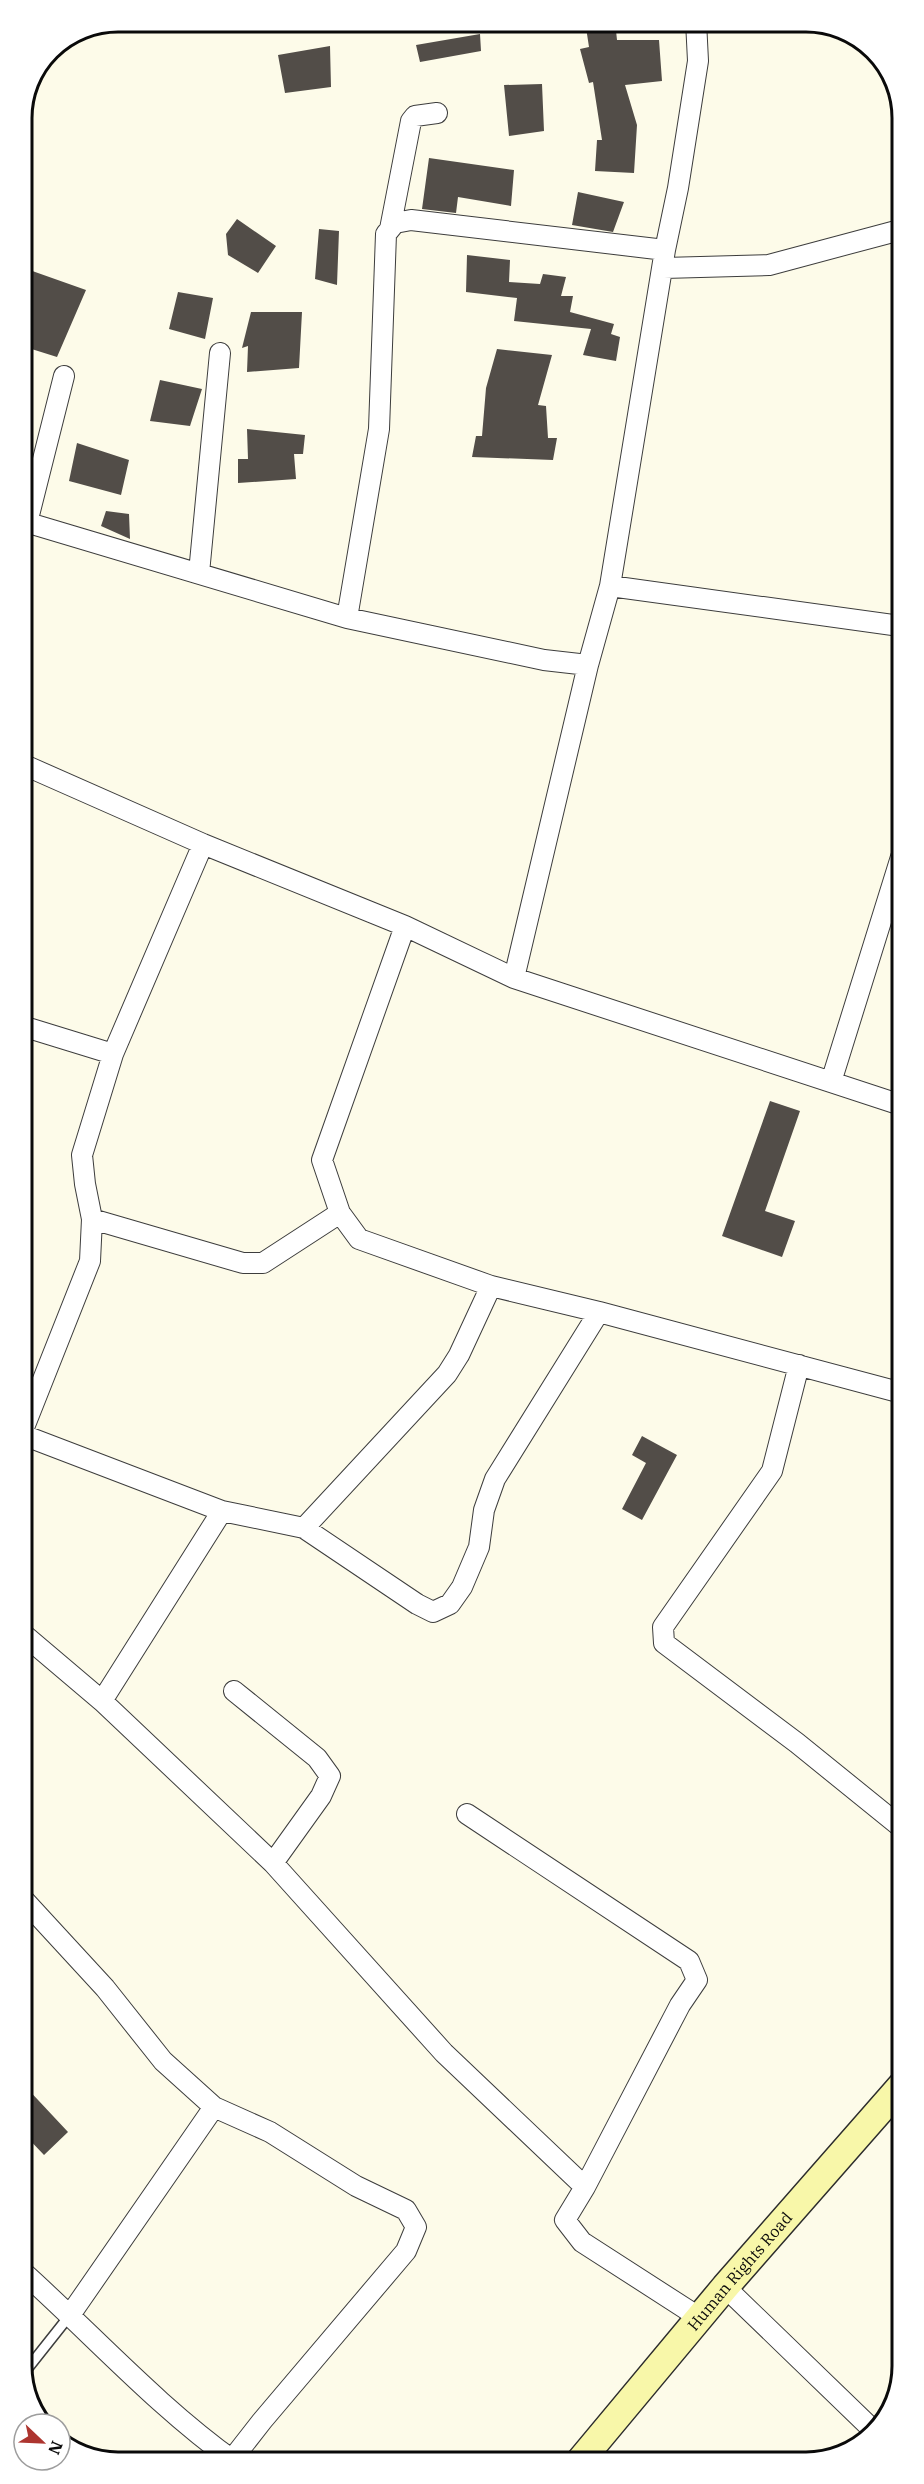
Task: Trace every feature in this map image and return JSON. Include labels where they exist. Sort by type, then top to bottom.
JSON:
[{"type":"street","points":[[514,978],[588,665],[610,586],[698,61],[697,32]]},
{"type":"street","points":[[390,229],[411,120],[415,116],[437,113]]},
{"type":"street","points":[[347,618],[379,429],[386,234],[395,223],[411,220],[665,259],[769,265],[892,232]]},
{"type":"street","points":[[199,573],[220,353]]},
{"type":"street","points":[[32,493],[64,376]]},
{"type":"street","points":[[32,524],[347,618],[544,660],[588,665]]},
{"type":"street","points":[[610,586],[892,625]]},
{"type":"street","points":[[32,768],[203,844],[405,926],[514,978],[892,1102]]},
{"type":"street","points":[[32,1407],[90,1261],[92,1219],[82,1155],[113,1054],[203,844]]},
{"type":"street","points":[[831,1082],[892,886]]},
{"type":"street","points":[[405,926],[322,1160],[340,1213],[359,1239],[491,1286],[599,1312],[892,1390]]},
{"type":"street","points":[[32,1029],[113,1054]]},
{"type":"street","points":[[92,1219],[243,1263],[263,1263],[284,1252],[340,1213]]},
{"type":"street","points":[[304,1528],[447,1374],[459,1355],[491,1286]]},
{"type":"street","points":[[32,1438],[222,1511],[304,1528],[417,1604],[433,1612],[450,1604],[462,1587],[479,1547],[484,1510],[495,1479],[599,1312]]},
{"type":"street","points":[[799,1365],[772,1471],[663,1628],[664,1643],[797,1743],[892,1820]]},
{"type":"street","points":[[102,1701],[222,1511]]},
{"type":"street","points":[[32,1642],[102,1701],[273,1863],[444,2053],[585,2187]]},
{"type":"street","points":[[234,1691],[317,1758],[330,1776],[321,1796],[273,1863]]},
{"type":"street","points":[[467,1814],[689,1961],[698,1980],[680,2006],[585,2187],[565,2220],[582,2242],[700,2318]]},
{"type":"street","points":[[32,1909],[105,1988],[164,2061],[214,2108],[270,2132],[356,2186],[406,2210],[417,2227],[406,2252],[270,2412],[239,2452]]},
{"type":"street","name":"Human Rights Road","points":[[588,2452],[724,2287],[892,2096]]},
{"type":"street","points":[[70,2315],[214,2108]]},
{"type":"street","points":[[32,2280],[137,2382],[221,2452]]},
{"type":"street","points":[[724,2287],[868,2426]]},
{"type":"lane","points":[[32,2363],[70,2315]]},
{"type":"building","points":[[587,32],[616,32],[617,40],[659,40],[662,81],[625,85],[637,125],[634,173],[595,171],[597,140],[602,140],[593,82],[589,83],[580,49],[589,47]]},
{"type":"building","points":[[480,34],[481,51],[420,62],[416,45]]},
{"type":"building","points":[[330,46],[331,87],[285,93],[278,55]]},
{"type":"building","points":[[542,84],[544,131],[509,136],[504,85]]},
{"type":"building","points":[[429,158],[514,170],[511,206],[458,197],[456,213],[422,209]]},
{"type":"building","points":[[578,192],[624,202],[613,232],[572,225]]},
{"type":"building","points":[[237,219],[276,246],[258,273],[228,255],[226,234]]},
{"type":"building","points":[[319,229],[339,231],[337,285],[315,279]]},
{"type":"building","points":[[467,255],[510,260],[509,282],[540,284],[543,274],[566,277],[561,296],[573,296],[570,312],[614,324],[611,334],[620,337],[616,361],[583,355],[591,329],[514,321],[517,298],[466,292]]},
{"type":"building","points":[[32,271],[86,290],[57,357],[32,349]]},
{"type":"building","points":[[178,292],[213,298],[205,339],[169,329]]},
{"type":"building","points":[[251,312],[302,312],[299,368],[247,372],[248,346],[242,348]]},
{"type":"building","points":[[497,349],[552,355],[538,405],[546,406],[548,438],[557,438],[553,460],[472,457],[476,436],[482,436],[486,388]]},
{"type":"building","points":[[160,380],[202,389],[190,426],[150,421]]},
{"type":"building","points":[[247,429],[305,435],[303,454],[294,454],[296,479],[238,483],[238,459],[248,459]]},
{"type":"building","points":[[77,443],[129,460],[121,495],[69,481]]},
{"type":"building","points":[[106,511],[129,514],[130,539],[101,526]]},
{"type":"building","points":[[770,1101],[800,1111],[765,1211],[795,1221],[782,1257],[722,1236]]},
{"type":"building","points":[[642,1436],[677,1455],[642,1520],[622,1509],[646,1463],[632,1455]]},
{"type":"building","points":[[32,2094],[68,2132],[44,2155],[32,2142]]}]
